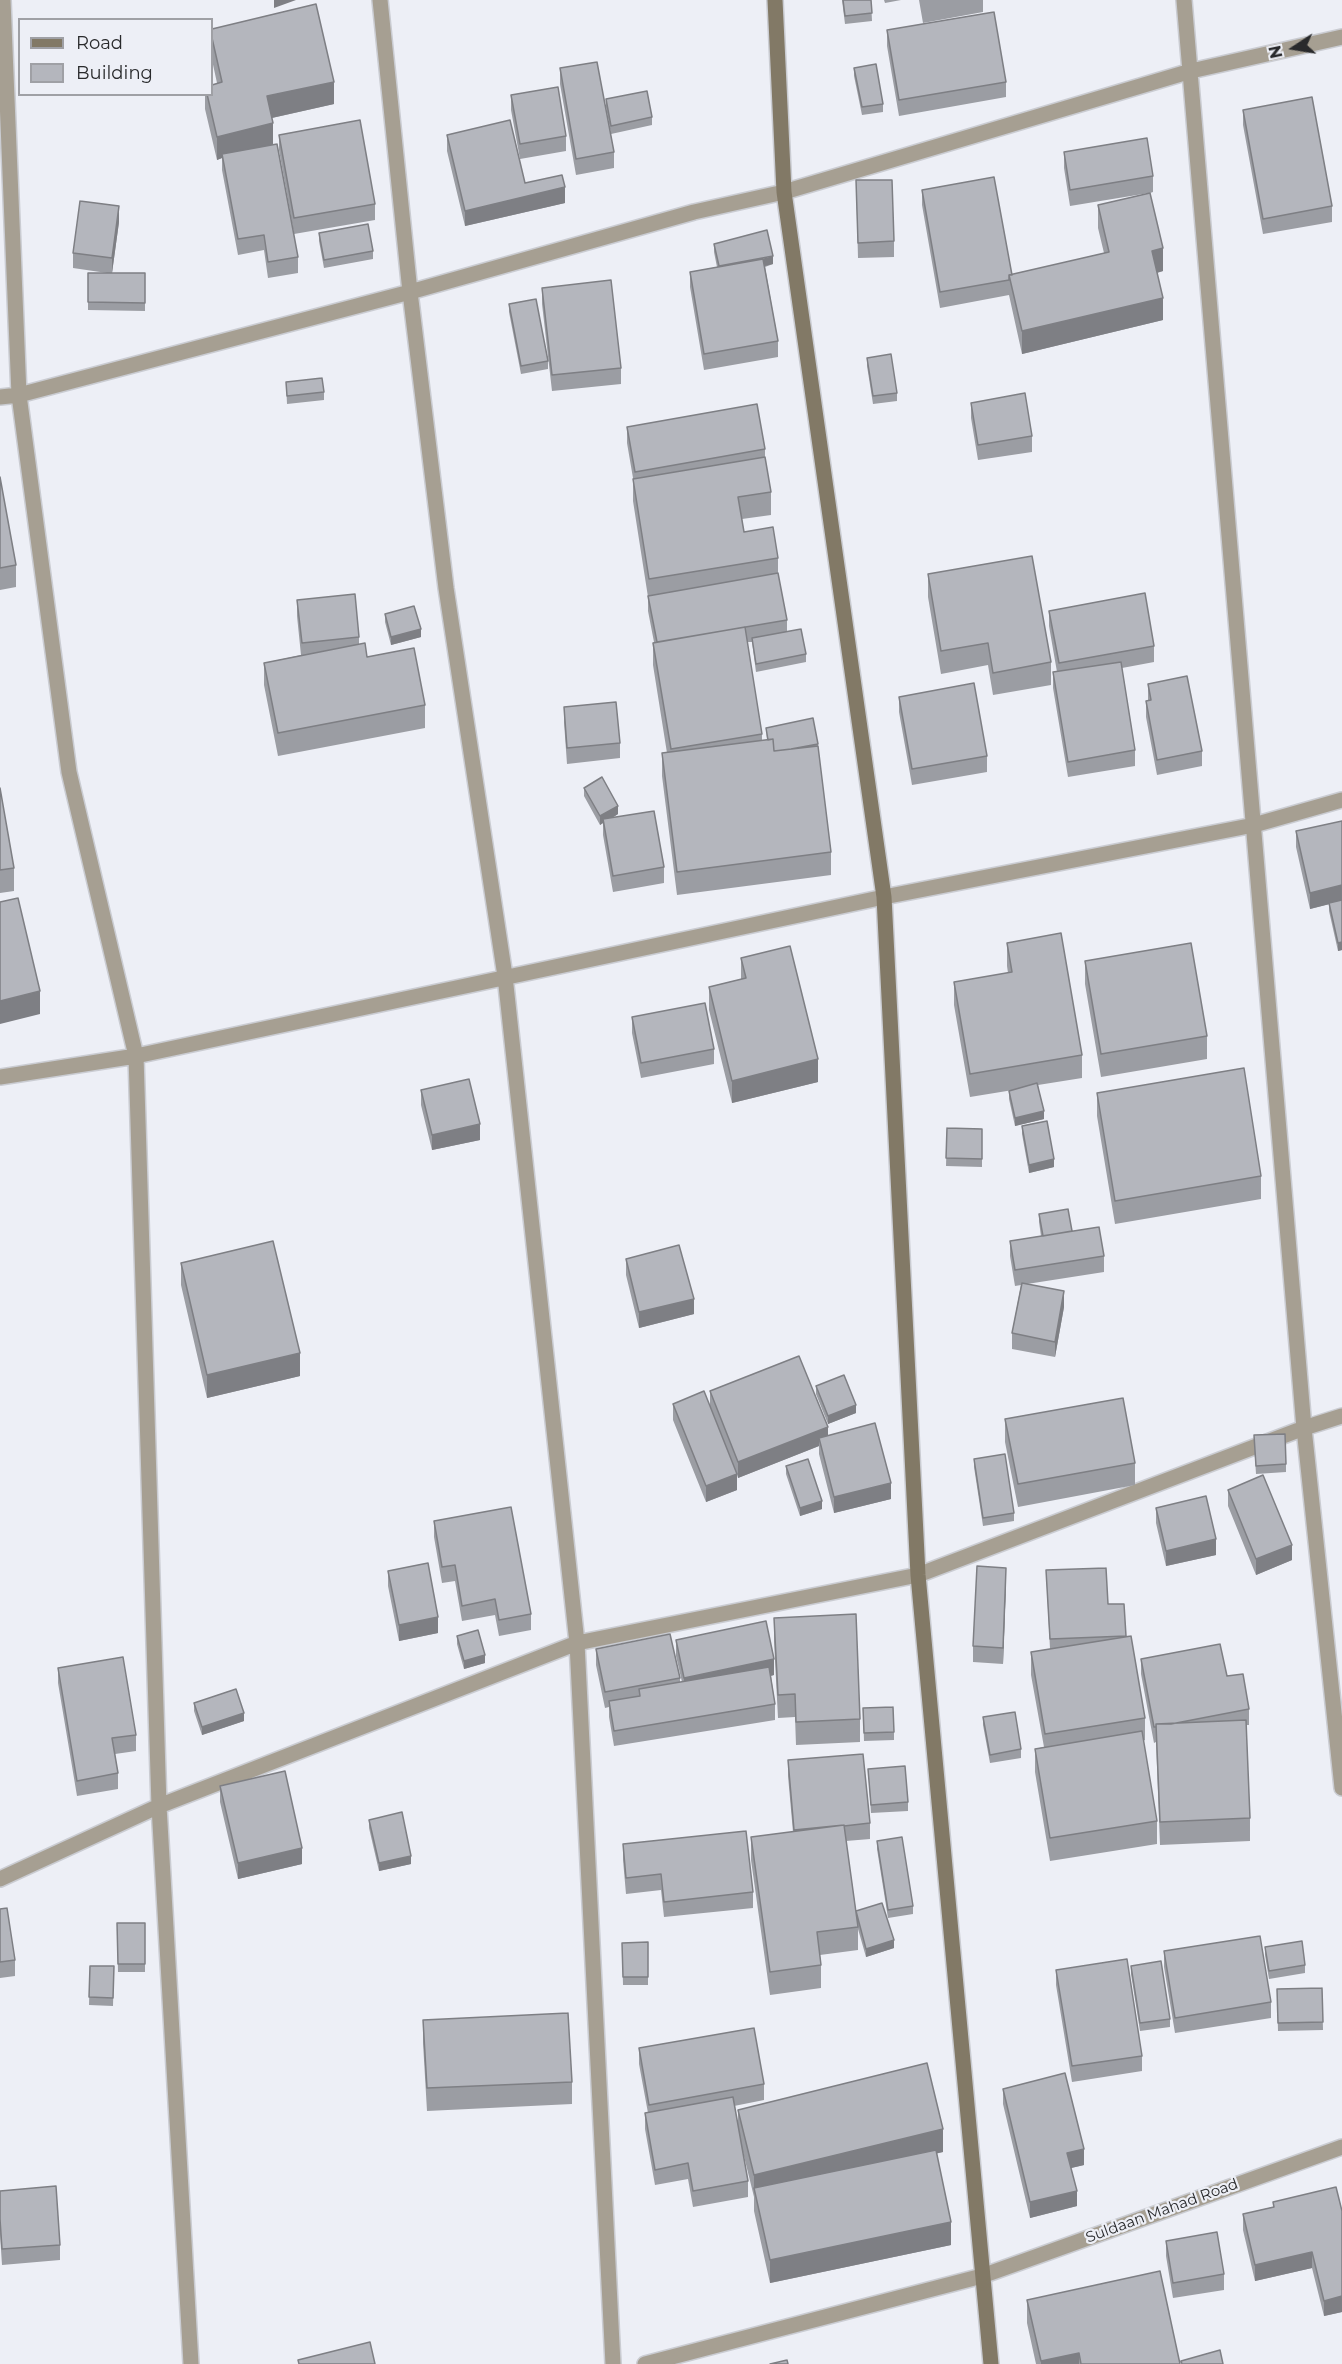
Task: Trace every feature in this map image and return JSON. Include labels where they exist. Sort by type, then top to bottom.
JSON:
[{"type":"street","points":[[3,0],[19,394],[69,772],[136,1056],[159,1806],[191,2364]]},
{"type":"street","points":[[380,0],[410,292],[446,588],[505,976],[577,1643],[613,2364]]},
{"type":"street","points":[[775,0],[784,192],[884,897],[918,1575],[991,2364]]},
{"type":"street","points":[[1185,0],[1304,1428],[1342,1788]]},
{"type":"street","points":[[0,397],[19,394],[410,292],[683,215],[784,192],[1191,71],[1342,37]]},
{"type":"street","points":[[0,1077],[136,1056],[884,897],[1254,825],[1342,800]]},
{"type":"street","points":[[0,1879],[159,1806],[577,1643],[918,1575],[1304,1428],[1342,1416]]},
{"type":"street","name":"Suldaan Mahad Road","points":[[645,2364],[982,2276],[1342,2147]]},
{"type":"building","points":[[843,0],[871,0],[872,13],[845,16]]},
{"type":"building","points":[[316,4],[334,82],[267,96],[273,123],[217,137],[207,96],[213,96],[213,85],[222,82],[213,42],[213,29]]},
{"type":"building","points":[[994,12],[1006,82],[899,100],[887,30]]},
{"type":"building","points":[[597,62],[614,152],[576,159],[560,68]]},
{"type":"building","points":[[876,64],[883,104],[862,107],[854,68]]},
{"type":"building","points":[[558,87],[566,136],[520,144],[511,95]]},
{"type":"building","points":[[647,91],[652,117],[611,126],[606,99]]},
{"type":"building","points":[[1312,97],[1332,206],[1263,219],[1243,110]]},
{"type":"building","points":[[360,120],[375,204],[294,218],[279,135]]},
{"type":"building","points":[[510,120],[525,183],[562,175],[565,187],[465,211],[447,135]]},
{"type":"building","points":[[1147,138],[1153,176],[1070,190],[1064,152]]},
{"type":"building","points":[[277,144],[298,257],[268,262],[264,235],[238,239],[222,154]]},
{"type":"building","points":[[994,177],[1012,275],[1009,275],[1009,280],[940,292],[922,190]]},
{"type":"building","points":[[856,180],[892,180],[894,241],[858,243]]},
{"type":"building","points":[[1150,193],[1163,248],[1152,251],[1163,298],[1022,331],[1009,275],[1109,252],[1098,205]]},
{"type":"building","points":[[80,201],[119,206],[112,258],[73,253]]},
{"type":"building","points":[[368,224],[373,251],[324,260],[319,233]]},
{"type":"building","points":[[767,230],[773,256],[719,266],[714,244]]},
{"type":"building","points":[[763,259],[778,341],[704,354],[690,272]]},
{"type":"building","points":[[88,273],[145,273],[145,303],[88,302]]},
{"type":"building","points":[[611,280],[621,368],[552,375],[542,288]]},
{"type":"building","points":[[536,299],[548,361],[521,366],[509,304]]},
{"type":"building","points":[[891,354],[897,393],[873,396],[867,358]]},
{"type":"building","points":[[322,378],[324,392],[287,396],[286,382]]},
{"type":"building","points":[[1025,393],[1032,436],[978,445],[971,403]]},
{"type":"building","points":[[757,404],[765,449],[635,472],[627,427]]},
{"type":"building","points":[[765,457],[771,492],[738,497],[744,532],[773,527],[778,558],[649,579],[633,479]]},
{"type":"building","points":[[0,477],[16,565],[0,568]]},
{"type":"building","points":[[1032,556],[1051,662],[993,673],[988,643],[941,651],[928,574]]},
{"type":"building","points":[[778,573],[787,620],[657,642],[648,596]]},
{"type":"building","points":[[1145,593],[1154,646],[1059,663],[1049,611]]},
{"type":"building","points":[[355,594],[359,637],[302,643],[297,600]]},
{"type":"building","points":[[414,606],[421,629],[391,637],[385,614]]},
{"type":"building","points":[[745,627],[762,734],[671,749],[653,643]]},
{"type":"building","points":[[801,629],[806,654],[756,664],[752,638]]},
{"type":"building","points":[[365,643],[367,657],[414,648],[425,705],[278,733],[264,663]]},
{"type":"building","points":[[1121,662],[1135,750],[1068,762],[1053,672]]},
{"type":"building","points":[[1187,676],[1202,751],[1157,760],[1146,701],[1151,700],[1148,684]]},
{"type":"building","points":[[974,683],[987,756],[912,769],[899,697]]},
{"type":"building","points":[[616,702],[620,743],[567,748],[564,707]]},
{"type":"building","points":[[813,718],[818,744],[774,751],[773,739],[768,740],[766,728]]},
{"type":"building","points":[[773,739],[774,751],[818,746],[831,852],[677,872],[662,753]]},
{"type":"building","points":[[602,777],[618,806],[600,816],[584,788]]},
{"type":"building","points":[[0,788],[14,868],[0,870]]},
{"type":"building","points":[[654,811],[664,867],[613,876],[603,819]]},
{"type":"building","points":[[1342,821],[1342,885],[1310,893],[1296,831]]},
{"type":"building","points":[[18,898],[40,991],[0,1001],[0,902]]},
{"type":"building","points":[[1342,900],[1342,942],[1338,943],[1329,903]]},
{"type":"building","points":[[1061,933],[1082,1055],[970,1074],[954,982],[1012,972],[1007,943]]},
{"type":"building","points":[[1191,943],[1207,1036],[1101,1054],[1085,961]]},
{"type":"building","points":[[790,946],[818,1059],[732,1081],[709,987],[746,978],[741,958]]},
{"type":"building","points":[[705,1003],[714,1049],[641,1063],[632,1017]]},
{"type":"building","points":[[1244,1068],[1261,1176],[1115,1201],[1097,1093]]},
{"type":"building","points":[[469,1079],[480,1124],[432,1135],[421,1090]]},
{"type":"building","points":[[1037,1083],[1044,1111],[1015,1118],[1009,1091]]},
{"type":"building","points":[[1047,1121],[1054,1159],[1029,1165],[1022,1126]]},
{"type":"building","points":[[947,1128],[982,1129],[982,1159],[946,1158]]},
{"type":"building","points":[[1068,1209],[1072,1231],[1043,1236],[1039,1214]]},
{"type":"building","points":[[1099,1227],[1104,1256],[1015,1270],[1010,1241]]},
{"type":"building","points":[[273,1241],[300,1353],[207,1375],[181,1263]]},
{"type":"building","points":[[679,1245],[694,1299],[639,1312],[626,1259]]},
{"type":"building","points":[[1022,1283],[1064,1291],[1055,1342],[1012,1333]]},
{"type":"building","points":[[799,1356],[828,1427],[738,1462],[710,1391]]},
{"type":"building","points":[[844,1375],[856,1405],[828,1416],[816,1386]]},
{"type":"building","points":[[704,1391],[737,1474],[706,1486],[673,1404]]},
{"type":"building","points":[[1123,1398],[1135,1463],[1018,1484],[1005,1419]]},
{"type":"building","points":[[875,1423],[891,1483],[834,1497],[819,1438]]},
{"type":"building","points":[[1285,1434],[1286,1464],[1256,1466],[1254,1435]]},
{"type":"building","points":[[1005,1454],[1014,1513],[983,1518],[974,1459]]},
{"type":"building","points":[[808,1459],[822,1501],[800,1508],[786,1466]]},
{"type":"building","points":[[1263,1475],[1292,1545],[1256,1559],[1228,1490]]},
{"type":"building","points":[[1206,1496],[1216,1539],[1166,1551],[1156,1508]]},
{"type":"building","points":[[511,1507],[531,1614],[499,1620],[495,1599],[462,1606],[455,1565],[442,1567],[434,1521]]},
{"type":"building","points":[[428,1563],[438,1617],[399,1625],[388,1571]]},
{"type":"building","points":[[977,1566],[1006,1568],[1003,1648],[973,1646]]},
{"type":"building","points":[[1106,1568],[1108,1604],[1124,1604],[1126,1636],[1050,1639],[1046,1570]]},
{"type":"building","points":[[856,1614],[860,1719],[796,1722],[795,1694],[778,1695],[774,1618]]},
{"type":"building","points":[[766,1621],[774,1659],[684,1678],[676,1640]]},
{"type":"building","points":[[478,1630],[485,1655],[464,1661],[457,1636]]},
{"type":"building","points":[[670,1634],[680,1678],[605,1692],[596,1649]]},
{"type":"building","points":[[1131,1636],[1145,1718],[1045,1734],[1031,1652]]},
{"type":"building","points":[[1220,1644],[1227,1676],[1243,1674],[1249,1709],[1171,1724],[1156,1724],[1154,1727],[1141,1659]]},
{"type":"building","points":[[123,1657],[136,1735],[112,1738],[118,1773],[77,1781],[58,1668]]},
{"type":"building","points":[[769,1667],[775,1704],[614,1731],[609,1701],[640,1696],[639,1689]]},
{"type":"building","points":[[236,1689],[244,1713],[202,1727],[194,1703]]},
{"type":"building","points":[[893,1707],[894,1732],[864,1733],[863,1708]]},
{"type":"building","points":[[1015,1712],[1021,1749],[990,1755],[983,1717]]},
{"type":"building","points":[[1246,1720],[1250,1818],[1160,1822],[1156,1724]]},
{"type":"building","points":[[1142,1731],[1157,1821],[1050,1838],[1035,1749]]},
{"type":"building","points":[[863,1754],[870,1823],[794,1830],[788,1760]]},
{"type":"building","points":[[905,1766],[908,1802],[871,1805],[868,1769]]},
{"type":"building","points":[[285,1771],[302,1848],[238,1863],[220,1786]]},
{"type":"building","points":[[402,1812],[411,1856],[379,1863],[369,1820]]},
{"type":"building","points":[[844,1825],[858,1927],[817,1932],[821,1965],[770,1972],[751,1837]]},
{"type":"building","points":[[746,1831],[753,1892],[664,1902],[661,1874],[626,1878],[623,1844]]},
{"type":"building","points":[[902,1837],[913,1906],[888,1910],[877,1841]]},
{"type":"building","points":[[882,1903],[894,1940],[866,1949],[856,1911]]},
{"type":"building","points":[[7,1908],[15,1960],[0,1962],[0,1909]]},
{"type":"building","points":[[117,1923],[145,1923],[145,1964],[118,1964]]},
{"type":"building","points":[[1260,1936],[1271,2002],[1175,2018],[1164,1951]]},
{"type":"building","points":[[1302,1941],[1305,1965],[1269,1971],[1265,1947]]},
{"type":"building","points":[[648,1942],[648,1977],[623,1977],[622,1943]]},
{"type":"building","points":[[1127,1959],[1142,2056],[1072,2066],[1056,1970]]},
{"type":"building","points":[[1161,1961],[1170,2019],[1140,2023],[1131,1966]]},
{"type":"building","points":[[90,1966],[114,1966],[113,1998],[89,1997]]},
{"type":"building","points":[[1322,1988],[1323,2022],[1278,2023],[1277,1989]]},
{"type":"building","points":[[568,2013],[572,2082],[427,2088],[423,2020]]},
{"type":"building","points":[[754,2028],[764,2084],[649,2105],[639,2048]]},
{"type":"building","points":[[927,2063],[943,2129],[754,2175],[738,2110]]},
{"type":"building","points":[[1065,2073],[1084,2149],[1067,2153],[1077,2191],[1030,2202],[1003,2089]]},
{"type":"building","points":[[733,2097],[748,2181],[693,2191],[688,2163],[655,2170],[645,2113]]},
{"type":"building","points":[[936,2150],[951,2222],[770,2260],[754,2188]]},
{"type":"building","points":[[56,2186],[60,2245],[2,2249],[0,2191]]},
{"type":"building","points":[[1336,2187],[1342,2211],[1342,2296],[1324,2301],[1312,2252],[1255,2265],[1243,2214],[1274,2207],[1273,2202]]},
{"type":"building","points":[[1217,2232],[1224,2274],[1173,2283],[1166,2241]]},
{"type":"building","points":[[1160,2271],[1180,2364],[1081,2364],[1079,2353],[1041,2361],[1027,2300]]},
{"type":"building","points":[[370,2342],[375,2364],[299,2364],[298,2360]]},
{"type":"building","points":[[1220,2350],[1223,2364],[1182,2364],[1181,2361]]},
{"type":"building","points":[[787,2360],[788,2364],[770,2364]]}]
